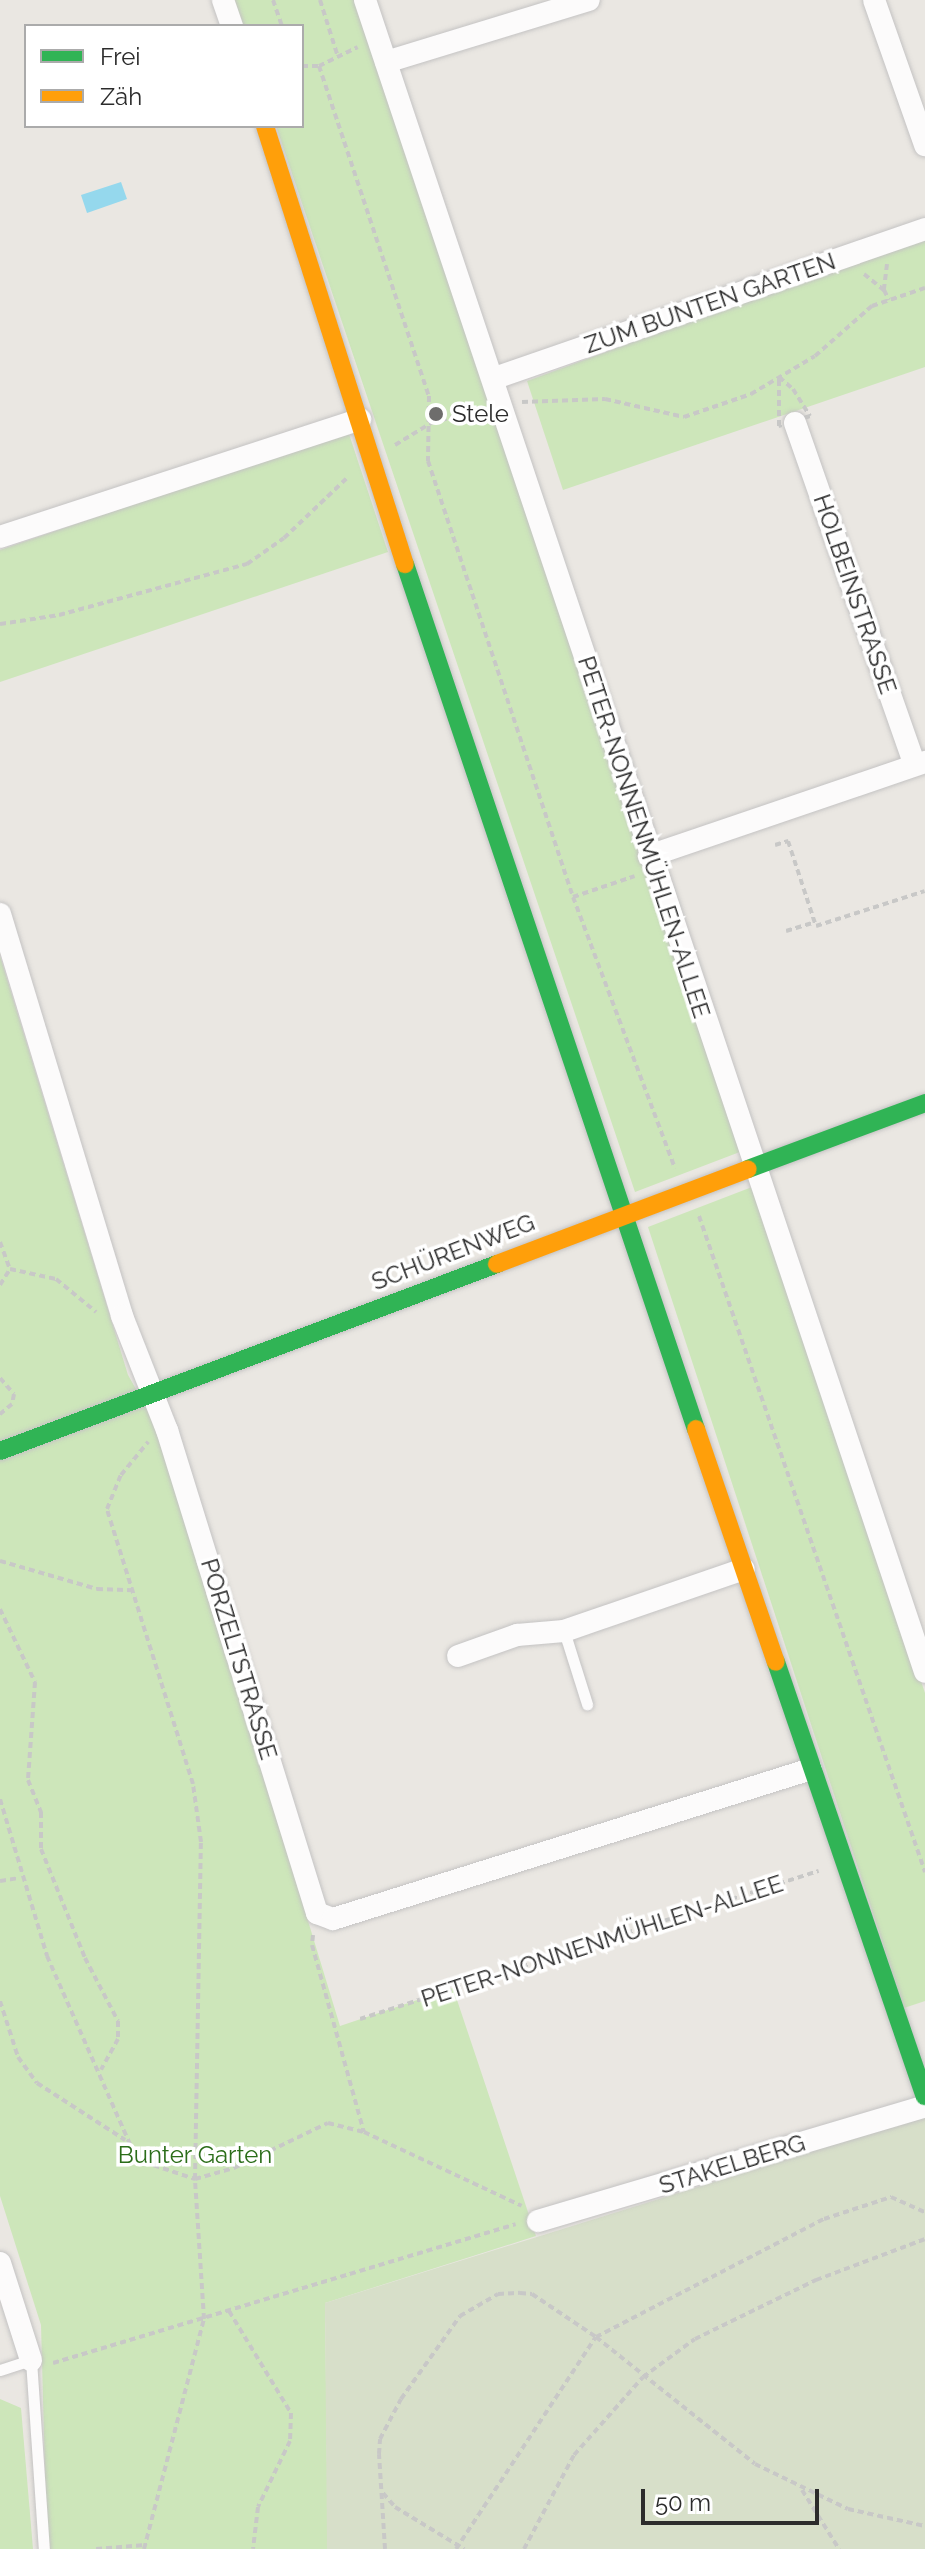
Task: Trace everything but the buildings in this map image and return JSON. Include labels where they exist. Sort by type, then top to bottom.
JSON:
[{"type":"street","points":[[223,0],[231,24]]},
{"type":"street","name":"PETER-NONNENMÜHLEN-ALLEE","points":[[365,0],[504,403],[652,863],[925,1672]]},
{"type":"street","points":[[386,62],[589,0]]},
{"type":"street","points":[[874,0],[925,145]]},
{"type":"street","points":[[266,128],[460,738],[925,2096]]},
{"type":"street","name":"ZUM BUNTEN GARTEN","points":[[495,378],[925,229]]},
{"type":"street","points":[[0,537],[360,419]]},
{"type":"street","name":"HOLBEINSTRASSE","points":[[652,863],[920,764],[795,422]]},
{"type":"street","name":"PORZELTSTRASSE","points":[[0,914],[122,1316],[167,1430],[317,1913]]},
{"type":"street","name":"SCHÜRENWEG","points":[[0,1451],[622,1214],[687,1193],[925,1103]]},
{"type":"street","points":[[458,1656],[517,1635],[564,1631],[744,1569]]},
{"type":"street","points":[[317,1913],[333,1919],[811,1769]]},
{"type":"street","name":"STAKELBERG","points":[[538,2221],[925,2106]]},
{"type":"street","points":[[0,2263],[31,2360]]},
{"type":"lane","points":[[564,1631],[587,1704]]},
{"type":"lane","points":[[0,2370],[31,2360],[44,2549]]},
{"type":"path","points":[[273,0],[281,24]]},
{"type":"path","points":[[320,0],[337,54]]},
{"type":"path","points":[[304,66],[319,66],[337,54],[379,40]]},
{"type":"path","points":[[319,66],[429,396],[431,423],[428,461],[573,897],[650,1110],[687,1193],[784,1454],[925,1872]]},
{"type":"path","points":[[887,242],[884,290],[889,300]]},
{"type":"path","points":[[0,624],[59,615],[247,564],[284,538],[372,457],[431,423],[504,403],[605,399],[684,417],[751,394],[815,356],[872,306],[925,288]]},
{"type":"path","points":[[779,377],[795,422]]},
{"type":"path","points":[[779,377],[795,422]]},
{"type":"path","points":[[775,845],[788,841],[816,926],[925,891]]},
{"type":"path","points":[[573,897],[652,863]]},
{"type":"path","points":[[805,892],[812,890]]},
{"type":"path","points":[[786,931],[815,922]]},
{"type":"path","points":[[0,1242],[10,1269]]},
{"type":"path","points":[[10,1269],[56,1279],[99,1313],[122,1316]]},
{"type":"path","points":[[0,1285],[10,1269]]},
{"type":"path","points":[[0,1378],[14,1394],[12,1404],[0,1414]]},
{"type":"path","points":[[96,2549],[145,2547],[204,2319],[195,2179],[201,1842],[193,1784],[107,1509],[136,1455],[167,1430]]},
{"type":"path","points":[[0,1561],[97,1589],[133,1590]]},
{"type":"path","points":[[0,1609],[35,1682],[28,1780],[41,1812],[41,1849],[85,1958],[118,2021],[118,2039],[100,2071]]},
{"type":"path","points":[[0,1799],[20,1878],[47,1956],[100,2071],[127,2141],[144,2162],[195,2179],[234,2168],[328,2123],[364,2132],[518,2203],[538,2221]]},
{"type":"path","name":"PETER-NONNENMÜHLEN-ALLEE","points":[[360,2019],[844,1863]]},
{"type":"path","points":[[0,1881],[20,1878]]},
{"type":"path","points":[[317,1913],[312,1945],[364,2132]]},
{"type":"path","points":[[0,2001],[18,2057],[37,2083],[127,2141]]},
{"type":"path","points":[[457,2547],[596,2337],[824,2219],[891,2197],[925,2212]]},
{"type":"path","points":[[31,2360],[50,2364],[538,2221]]},
{"type":"path","points":[[524,2549],[574,2455],[643,2377],[695,2339],[803,2286],[925,2239]]},
{"type":"path","points":[[385,2549],[380,2439],[401,2399],[460,2316],[498,2294],[532,2294],[596,2337],[744,2457],[801,2488],[848,2509],[925,2526]]},
{"type":"path","points":[[229,2311],[291,2413],[290,2441],[258,2507],[253,2549]]},
{"type":"path","points":[[801,2488],[839,2549]]},
{"type":"path","points":[[381,2491],[395,2507],[464,2549]]},
{"type":"green space","points":[[234,0],[357,0],[745,1150],[635,1192],[277,128],[304,128],[304,24],[242,24]]},
{"type":"green space","points":[[925,235],[925,367],[563,490],[527,381]]},
{"type":"green space","points":[[348,431],[388,552],[0,682],[0,550]]},
{"type":"green space","name":"Bunter Garten","points":[[0,956],[128,1375],[158,1428],[340,2026],[453,1988],[536,2236],[325,2303],[328,2549],[47,2549],[41,2325],[0,2196]]},
{"type":"green space","points":[[752,1187],[925,1693],[925,2001],[904,2008],[648,1227]]},
{"type":"green space","points":[[925,2116],[925,2549],[327,2549],[325,2303]]},
{"type":"green space","points":[[0,2399],[21,2408],[33,2549],[0,2549]]},
{"type":"water","points":[[121,182],[127,199],[87,213],[81,195]]},
{"type":"traffic: fast","points":[[405,564],[696,1429]]},
{"type":"traffic: fast","points":[[748,1169],[925,1103]]},
{"type":"traffic: fast","points":[[0,1451],[497,1264]]},
{"type":"traffic: fast","points":[[776,1662],[925,2096]]},
{"type":"traffic: slow","points":[[266,128],[405,564]]},
{"type":"traffic: slow","points":[[497,1264],[748,1169]]},
{"type":"traffic: slow","points":[[696,1429],[776,1662]]},
{"type":"place","name":"Stele","points":[[436,414]]}]
